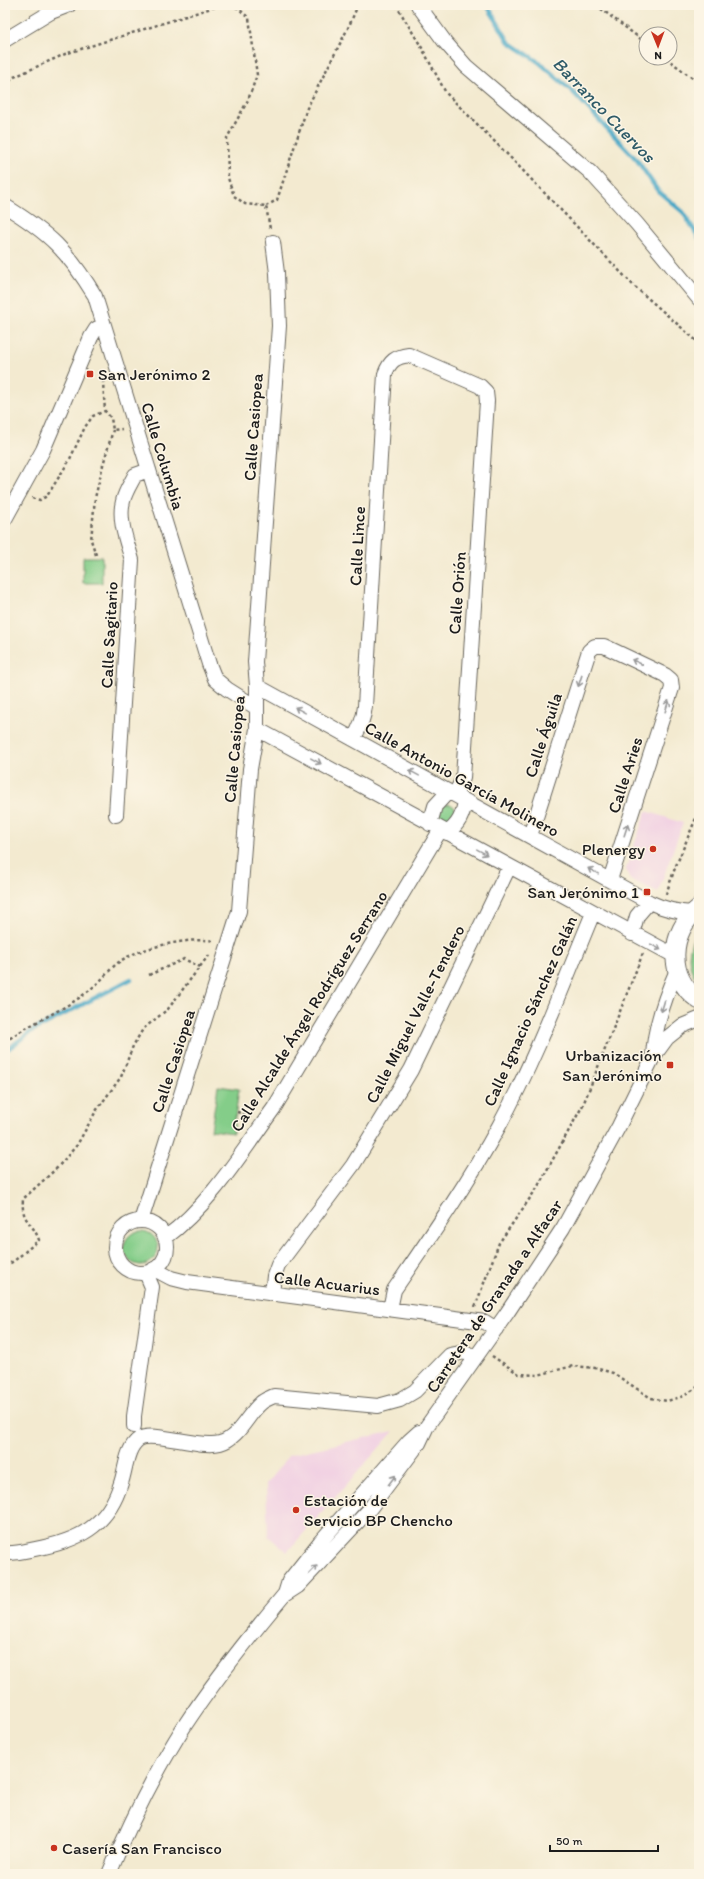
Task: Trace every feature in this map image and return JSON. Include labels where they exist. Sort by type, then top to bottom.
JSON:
[{"type":"main road","points":[[696,910],[683,924],[676,940],[676,963],[684,984],[699,1000]]},
{"type":"street","points":[[5,40],[51,12],[69,5]]},
{"type":"street","points":[[418,5],[445,42],[466,66],[590,172],[637,224],[699,299]]},
{"type":"street","name":"Calle Columbia","points":[[5,206],[41,229],[63,249],[79,270],[95,296],[209,664],[215,679],[227,689],[257,708]]},
{"type":"street","name":"Calle Casiopea","points":[[141,1221],[239,912],[250,769],[257,729],[257,686],[255,662],[279,326],[273,242]]},
{"type":"street","points":[[5,519],[43,450],[91,337],[96,329],[104,325]]},
{"type":"street","name":"Calle Lince","points":[[353,739],[362,722],[365,706],[385,374],[390,363],[398,357],[409,355],[480,386],[486,392]]},
{"type":"street","name":"Calle Orión","points":[[456,796],[463,778],[487,407],[486,392]]},
{"type":"street","name":"Calle Sagitario","points":[[116,815],[132,560],[123,523],[122,508],[123,499],[135,475],[149,470]]},
{"type":"street","name":"Calle Aries","points":[[595,646],[604,646],[665,675],[671,680],[672,688],[610,880]]},
{"type":"street","name":"Calle Águila","points":[[530,836],[589,651],[595,646]]},
{"type":"street","name":"Calle Antonio García Molinero","points":[[257,686],[653,904],[674,911],[696,910]]},
{"type":"street","points":[[257,729],[632,934],[646,945],[676,963]]},
{"type":"street","points":[[456,796],[461,819],[456,826],[439,829],[435,806],[456,796]]},
{"type":"street","name":"Calle Alcalde Ángel Rodríguez Serrano","points":[[165,1238],[180,1227],[206,1199],[243,1152],[274,1108],[439,829]]},
{"type":"street","name":"Calle Miguel Valle-Tendero","points":[[272,1294],[274,1276],[278,1265],[353,1165],[411,1070],[509,867]]},
{"type":"street","points":[[632,934],[637,916],[653,904]]},
{"type":"street","name":"Calle Ignacio Sánchez Galán","points":[[390,1309],[394,1290],[469,1179],[499,1126],[551,1018],[593,913]]},
{"type":"street","name":"Carretera de Granada a Alfacar","points":[[653,1057],[653,1039],[676,963]]},
{"type":"street","name":"Carretera de Granada a Alfacar","points":[[109,1874],[127,1831],[162,1763],[213,1684],[284,1595],[289,1581],[320,1542],[409,1441],[428,1426],[540,1266],[585,1190],[653,1057],[666,1038],[682,1026],[699,1019]]},
{"type":"street","points":[[141,1221],[156,1226],[165,1238],[167,1247],[165,1256],[161,1263],[150,1271],[133,1272],[122,1265],[117,1258],[115,1241],[125,1226],[133,1222],[141,1221]]},
{"type":"street","points":[[134,1426],[134,1416],[152,1287],[150,1271]]},
{"type":"street","name":"Calle Acuarius","points":[[150,1271],[187,1282],[485,1322],[496,1329]]},
{"type":"street","points":[[5,1553],[61,1544],[89,1531],[106,1514],[121,1485],[130,1448],[140,1438],[150,1436],[209,1445],[222,1443],[233,1436],[261,1402],[274,1396],[378,1406],[400,1400],[415,1391],[450,1355],[465,1352],[478,1354]]},
{"type":"path","points":[[5,85],[14,78],[65,54],[221,5]]},
{"type":"path","points":[[230,5],[238,8],[249,18],[257,75],[248,100],[227,138],[228,178],[234,196],[245,204],[266,206],[277,200],[307,108],[349,26],[358,5]]},
{"type":"path","points":[[396,5],[422,48],[446,93],[634,286],[699,343]]},
{"type":"path","points":[[596,5],[638,37]]},
{"type":"path","points":[[677,66],[699,83]]},
{"type":"path","points":[[266,206],[273,242]]},
{"type":"path","points":[[96,555],[92,540],[95,498],[113,430],[111,418],[105,411],[103,382],[105,370]]},
{"type":"path","points":[[28,497],[40,500],[47,496],[69,461],[85,427],[93,416],[105,411]]},
{"type":"path","points":[[113,430],[127,428]]},
{"type":"path","points":[[653,904],[663,902],[675,868],[699,811]]},
{"type":"path","points":[[5,1042],[76,1000],[98,982],[118,962],[128,957],[164,945],[189,940],[218,941]]},
{"type":"path","points":[[474,1307],[499,1243],[537,1188],[583,1105],[646,945]]},
{"type":"path","points":[[5,1266],[14,1261],[39,1240],[35,1230],[23,1217],[23,1200],[57,1168],[77,1145],[96,1112],[121,1077],[133,1046],[143,1029],[168,1009],[208,956],[217,956]]},
{"type":"path","points":[[149,975],[184,959],[200,967]]},
{"type":"path","points":[[237,1112],[256,1117]]},
{"type":"path","points":[[478,1354],[519,1374],[538,1375],[573,1366],[595,1368],[613,1373],[651,1398],[667,1401],[684,1396],[699,1386]]},
{"type":"shaded area","name":"Plenergy","points":[[646,811],[683,823],[658,892],[630,880],[626,869]]},
{"type":"shaded area","name":"Estación de Servicio BP Chencho","points":[[394,1431],[287,1552],[268,1536],[266,1484],[289,1455]]},
{"type":"green space","points":[[83,557],[102,557],[102,583],[83,583]]},
{"type":"green space","points":[[445,804],[451,804],[456,809],[454,818],[451,820],[445,820],[440,815],[440,809]]},
{"type":"green space","points":[[699,928],[699,982],[691,969],[689,955],[692,941]]},
{"type":"green space","points":[[218,1086],[239,1089],[233,1133],[211,1130]]},
{"type":"green space","points":[[138,1231],[144,1231],[148,1232],[155,1238],[158,1248],[157,1255],[151,1262],[144,1265],[138,1265],[134,1264],[127,1258],[124,1251],[124,1245],[125,1241],[131,1234]]},
{"type":"waterway","name":"Barranco Cuervos","points":[[487,5],[509,42],[540,63],[571,90],[637,160],[658,191],[683,212],[699,238]]},
{"type":"waterway","points":[[5,1051],[32,1031],[131,979]]},
{"type":"place","name":"San Jerónimo 2","points":[[90,374]]},
{"type":"place","name":"Plenergy","points":[[653,849]]},
{"type":"place","name":"San Jerónimo 1","points":[[647,892]]},
{"type":"place","name":"Urbanización San Jerónimo","points":[[670,1065]]},
{"type":"place","name":"Estación de Servicio BP Chencho","points":[[296,1510]]},
{"type":"place","name":"Casería San Francisco","points":[[54,1848]]}]
